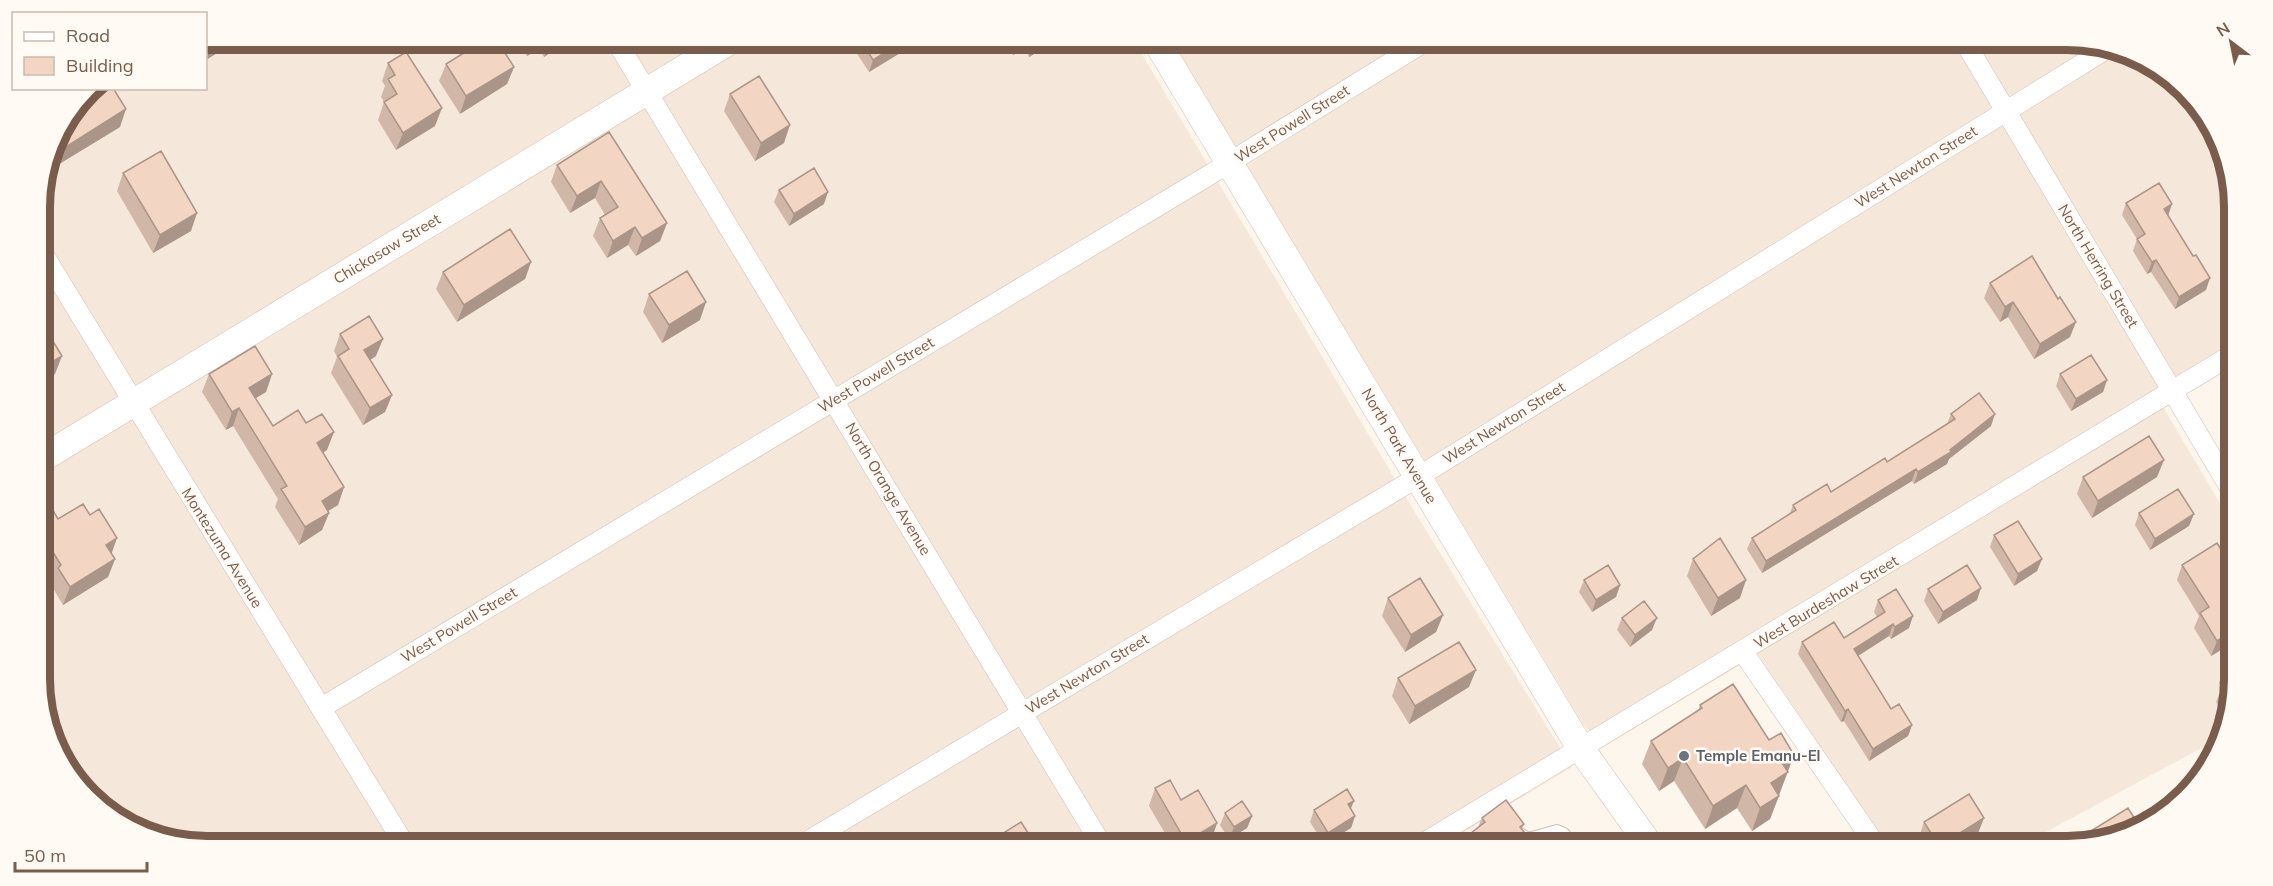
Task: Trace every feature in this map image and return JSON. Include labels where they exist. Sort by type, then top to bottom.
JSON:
[{"type":"street","name":"North Orange Avenue","points":[[622,50],[1096,836]]},
{"type":"street","name":"Chickasaw Street","points":[[50,454],[715,50]]},
{"type":"street","name":"North Park Avenue","points":[[1161,50],[1581,749],[1643,836]]},
{"type":"street","name":"West Powell Street","points":[[321,708],[1228,163],[1411,50]]},
{"type":"street","name":"North Herring Street","points":[[1970,50],[2224,476]]},
{"type":"street","name":"West Newton Street","points":[[816,836],[1418,477],[2099,53]]},
{"type":"street","name":"Montezuma Avenue","points":[[50,266],[399,836]]},
{"type":"street","name":"West Burdeshaw Street","points":[[1442,836],[1502,809],[1581,749],[2224,360]]},
{"type":"street","points":[[1743,652],[1869,836]]},
{"type":"lane","points":[[1502,809],[1523,836]]},
{"type":"lane","points":[[1535,836],[1557,830],[1566,836]]},
{"type":"shaded area","points":[[207,50],[1140,50],[1408,501],[1572,767],[1457,836],[207,836],[186,835],[156,828],[119,810],[89,783],[76,767],[66,749],[58,730],[51,700],[50,197],[61,147],[76,119],[102,90],[207,90]]},
{"type":"shaded area","points":[[1178,50],[2066,50],[2087,51],[2126,61],[2162,82],[2191,111],[2212,147],[2222,186],[2224,207],[2224,347],[2153,390],[2224,510],[2224,679],[2220,710],[2209,744],[2038,836],[1881,836],[1758,654],[1602,748],[1583,724]]},
{"type":"building","points":[[468,50],[503,50],[514,67],[466,96],[446,64]]},
{"type":"building","points":[[867,50],[889,50],[873,60]]},
{"type":"building","points":[[406,52],[442,108],[403,133],[384,102],[397,94],[388,79],[395,75],[388,63]]},
{"type":"building","points":[[759,76],[790,125],[761,143],[730,94]]},
{"type":"building","points":[[102,90],[114,90],[126,109],[60,151],[76,119]]},
{"type":"building","points":[[609,132],[667,223],[642,238],[635,227],[613,241],[600,218],[618,207],[601,181],[577,196],[557,165]]},
{"type":"building","points":[[161,151],[197,213],[160,235],[123,173]]},
{"type":"building","points":[[814,168],[828,192],[794,214],[779,190]]},
{"type":"building","points":[[2159,183],[2172,204],[2164,209],[2193,256],[2196,255],[2210,278],[2179,297],[2156,260],[2152,262],[2137,239],[2145,234],[2126,203]]},
{"type":"building","points":[[510,229],[531,262],[464,305],[443,272]]},
{"type":"building","points":[[2032,256],[2058,299],[2060,297],[2076,322],[2040,344],[2013,302],[2005,307],[1990,283]]},
{"type":"building","points":[[687,271],[706,302],[669,325],[649,294]]},
{"type":"building","points":[[369,316],[383,339],[364,350],[392,395],[370,408],[338,356],[349,349],[340,334]]},
{"type":"building","points":[[50,336],[62,356],[50,363]]},
{"type":"building","points":[[255,346],[272,374],[249,388],[273,426],[298,410],[306,423],[322,414],[334,432],[317,443],[344,487],[322,501],[329,513],[305,527],[281,489],[287,486],[239,408],[232,412],[209,374]]},
{"type":"building","points":[[2091,355],[2107,380],[2076,399],[2060,374]]},
{"type":"building","points":[[1979,393],[1995,414],[1950,450],[1951,452],[1918,472],[1916,469],[1766,561],[1752,538],[1796,510],[1793,505],[1827,484],[1831,492],[1885,458],[1887,462],[1955,419],[1951,414]]},
{"type":"building","points":[[2149,436],[2164,460],[2098,501],[2083,477]]},
{"type":"building","points":[[2178,489],[2194,514],[2155,539],[2139,513]]},
{"type":"building","points":[[83,504],[90,515],[99,509],[117,538],[106,545],[115,559],[70,587],[58,568],[61,565],[50,547],[50,508],[58,519]]},
{"type":"building","points":[[2018,521],[2042,559],[2018,574],[1994,535]]},
{"type":"building","points":[[1720,538],[1746,580],[1718,598],[1693,559]]},
{"type":"building","points":[[2217,543],[2224,554],[2224,636],[2217,641],[2200,613],[2209,607],[2182,565]]},
{"type":"building","points":[[1608,565],[1620,585],[1596,600],[1584,580]]},
{"type":"building","points":[[1967,565],[1981,588],[1943,612],[1928,589]]},
{"type":"building","points":[[1420,578],[1443,615],[1411,635],[1388,598]]},
{"type":"building","points":[[1896,589],[1913,616],[1895,627],[1893,624],[1854,649],[1891,709],[1899,704],[1912,725],[1873,749],[1848,709],[1845,711],[1802,642],[1834,622],[1844,638],[1885,612],[1878,600]]},
{"type":"building","points":[[1644,601],[1657,618],[1635,635],[1622,618]]},
{"type":"building","points":[[1459,642],[1476,670],[1415,706],[1398,678]]},
{"type":"building","points":[[1733,684],[1769,740],[1781,733],[1794,755],[1782,763],[1788,772],[1771,783],[1779,796],[1760,808],[1746,785],[1713,806],[1683,758],[1668,768],[1651,741],[1702,708],[1700,705]]},
{"type":"building","points":[[1170,780],[1181,800],[1198,790],[1217,823],[1196,836],[1183,836],[1155,788]]},
{"type":"building","points":[[1347,789],[1354,801],[1348,804],[1355,816],[1328,833],[1314,810]]},
{"type":"building","points":[[1969,794],[1984,818],[1955,836],[1933,836],[1924,822]]},
{"type":"building","points":[[1506,800],[1524,824],[1520,827],[1527,836],[1467,836],[1485,822],[1482,818]]},
{"type":"building","points":[[1242,801],[1252,816],[1234,827],[1225,813]]},
{"type":"building","points":[[2128,808],[2136,820],[2117,828],[2085,835]]},
{"type":"building","points":[[1021,822],[1030,836],[999,836]]},
{"type":"place","name":"Temple Emanu-El","points":[[1684,756]]}]
